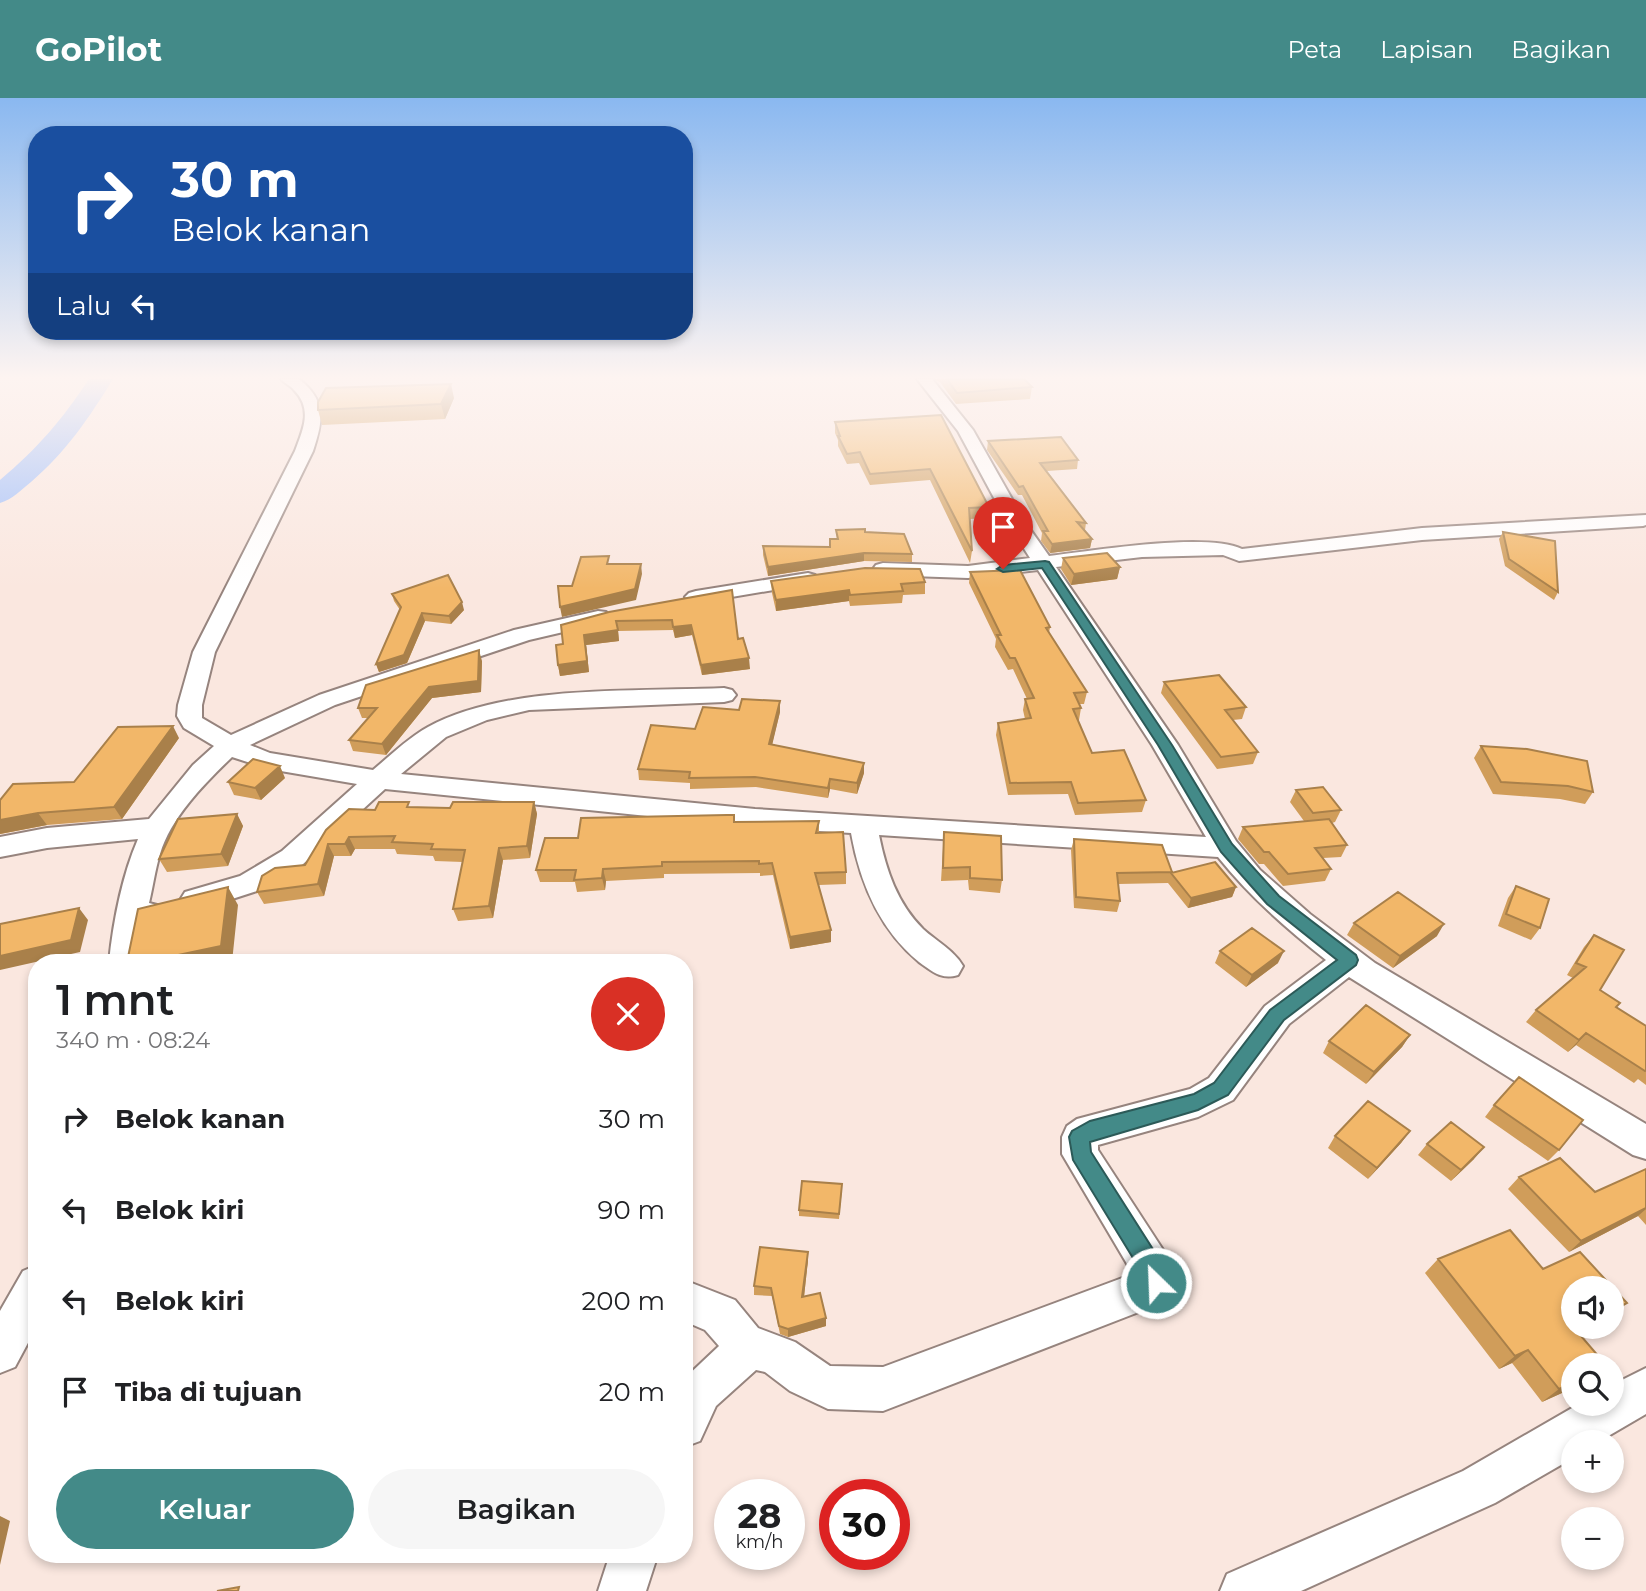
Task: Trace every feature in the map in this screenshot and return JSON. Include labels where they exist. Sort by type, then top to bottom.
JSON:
[{"type":"street","points":[[305,449],[204,652],[190,705],[189,716],[193,723],[248,755],[381,780],[755,818],[1227,848]]},
{"type":"street","points":[[975,449],[998,492],[1165,745],[1227,848],[1273,900],[1349,960],[1407,1000],[1646,1143]]},
{"type":"street","points":[[864,570],[968,572],[1118,553],[1226,549],[1239,555],[1422,534],[1643,520]]},
{"type":"street","points":[[674,601],[836,574]]},
{"type":"street","points":[[125,954],[146,853],[157,828],[202,771],[230,745],[327,700],[522,635],[621,612]]},
{"type":"street","points":[[131,919],[250,883],[268,874],[292,858],[415,747],[459,721],[501,708],[529,703],[724,695]]},
{"type":"street","points":[[863,824],[880,895],[923,949],[947,966]]},
{"type":"street","points":[[0,847],[47,838],[157,828]]},
{"type":"street","points":[[693,1304],[720,1315],[748,1348],[763,1349],[780,1357],[804,1376],[828,1387],[883,1389],[1144,1290],[1156,1283],[1155,1273],[1080,1154],[1080,1137],[1090,1130],[1198,1102],[1221,1089],[1277,1015],[1349,960]]},
{"type":"street","points":[[0,1352],[28,1301]]},
{"type":"street","points":[[693,1407],[701,1391],[748,1348]]},
{"type":"street","points":[[1244,1591],[1479,1487],[1542,1454],[1609,1409],[1646,1390]]},
{"type":"street","points":[[622,1591],[631,1563]]},
{"type":"building","points":[[844,449],[959,449],[989,507],[969,508],[972,551],[930,469],[870,474],[860,452],[847,454]]},
{"type":"building","points":[[993,449],[1070,449],[1078,460],[1040,463],[1086,523],[1077,522],[1092,539],[1052,544],[1043,531],[1048,531],[1023,486],[1019,487]]},
{"type":"building","points":[[865,529],[865,532],[904,534],[912,554],[864,553],[768,567],[763,546],[830,547],[830,539],[838,539],[836,530]]},
{"type":"building","points":[[1503,532],[1555,541],[1558,592],[1509,559]]},
{"type":"building","points":[[1107,553],[1120,567],[1074,574],[1063,558]]},
{"type":"building","points":[[609,556],[607,564],[641,564],[635,589],[560,607],[558,586],[572,586],[581,557]]},
{"type":"building","points":[[865,568],[920,569],[925,582],[901,584],[903,591],[850,595],[849,590],[776,600],[771,581]]},
{"type":"building","points":[[1020,570],[1050,627],[1046,628],[1087,692],[1074,693],[1081,708],[1073,709],[1092,753],[1124,750],[1146,800],[1078,803],[1071,782],[1010,783],[998,723],[1031,718],[1025,699],[1034,698],[1015,658],[1010,658],[997,635],[1001,635],[970,572]]},
{"type":"building","points":[[448,575],[462,602],[449,616],[422,613],[404,655],[376,664],[401,607],[392,594]]},
{"type":"building","points":[[732,590],[738,639],[743,638],[749,658],[701,665],[691,625],[673,627],[672,620],[616,621],[618,630],[584,635],[587,661],[558,665],[556,645],[563,644],[561,625],[609,612]]},
{"type":"building","points":[[479,650],[478,681],[429,687],[382,744],[349,740],[377,708],[358,708],[366,685]]},
{"type":"building","points":[[1219,675],[1246,707],[1225,710],[1258,752],[1221,757],[1164,682]]},
{"type":"building","points":[[742,699],[780,701],[769,744],[864,763],[857,783],[830,779],[828,788],[755,777],[689,778],[690,772],[638,769],[651,725],[695,729],[703,707],[739,710]]},
{"type":"building","points":[[173,726],[114,807],[38,813],[0,820],[0,800],[13,784],[74,782],[118,727]]},
{"type":"building","points":[[1481,746],[1527,749],[1587,761],[1593,792],[1568,786],[1501,782]]},
{"type":"building","points":[[253,759],[280,766],[255,788],[228,782]]},
{"type":"building","points":[[1323,787],[1341,810],[1313,813],[1296,790]]},
{"type":"building","points":[[379,802],[409,802],[407,807],[450,808],[453,802],[534,802],[527,846],[499,848],[489,906],[453,909],[465,850],[431,849],[433,844],[392,842],[395,836],[349,837],[345,844],[328,844],[318,884],[257,892],[262,876],[275,868],[305,865],[326,830],[349,809],[375,810]]},
{"type":"building","points":[[237,814],[221,854],[159,859],[178,819]]},
{"type":"building","points":[[734,815],[734,822],[819,821],[816,833],[843,832],[846,872],[815,873],[831,930],[790,937],[772,863],[662,862],[662,866],[603,869],[602,878],[574,880],[576,870],[536,870],[545,838],[578,838],[581,818]]},
{"type":"building","points":[[1329,819],[1347,845],[1315,848],[1331,869],[1288,874],[1269,852],[1264,852],[1243,827]]},
{"type":"building","points":[[944,832],[1001,836],[1002,880],[970,878],[970,867],[943,868]]},
{"type":"building","points":[[1074,839],[1162,845],[1172,872],[1117,873],[1120,901],[1076,897]]},
{"type":"building","points":[[1215,862],[1236,887],[1191,898],[1171,873]]},
{"type":"building","points":[[1516,886],[1549,899],[1540,928],[1506,914]]},
{"type":"building","points":[[228,887],[221,946],[183,954],[129,954],[138,909]]},
{"type":"building","points":[[1398,892],[1444,924],[1400,956],[1354,923]]},
{"type":"building","points":[[79,908],[71,940],[0,956],[0,924]]},
{"type":"building","points":[[1252,928],[1284,951],[1252,975],[1220,951]]},
{"type":"building","points":[[1594,935],[1624,950],[1600,990],[1620,1003],[1616,1007],[1646,1026],[1645,1071],[1586,1033],[1579,1040],[1536,1010],[1586,967],[1576,963]]},
{"type":"building","points":[[1366,1005],[1410,1035],[1374,1072],[1329,1041]]},
{"type":"building","points":[[1519,1077],[1583,1120],[1559,1150],[1494,1105]]},
{"type":"building","points":[[1368,1101],[1410,1131],[1377,1168],[1335,1136]]},
{"type":"building","points":[[1451,1122],[1484,1147],[1461,1170],[1427,1144]]},
{"type":"building","points":[[1560,1158],[1595,1192],[1646,1169],[1646,1208],[1581,1241],[1519,1177]]},
{"type":"building","points":[[802,1181],[842,1184],[839,1214],[799,1210]]},
{"type":"building","points":[[1510,1230],[1543,1269],[1580,1252],[1602,1276],[1561,1276],[1561,1339],[1584,1339],[1596,1353],[1561,1353],[1559,1389],[1528,1350],[1515,1356],[1438,1259]]},
{"type":"building","points":[[760,1247],[808,1252],[802,1297],[820,1293],[826,1318],[788,1329],[779,1326],[771,1288],[754,1286]]},
{"type":"building","points":[[239,1587],[238,1591],[217,1591]]},
{"type":"waterway","points":[[0,494],[51,449]]},
{"type":"route","points":[[1003,569],[1045,564],[1165,745],[1227,848],[1273,900],[1349,960],[1277,1015],[1221,1089],[1212,1095],[1198,1102],[1090,1130],[1080,1137],[1080,1154],[1155,1273],[1156,1283]]}]
